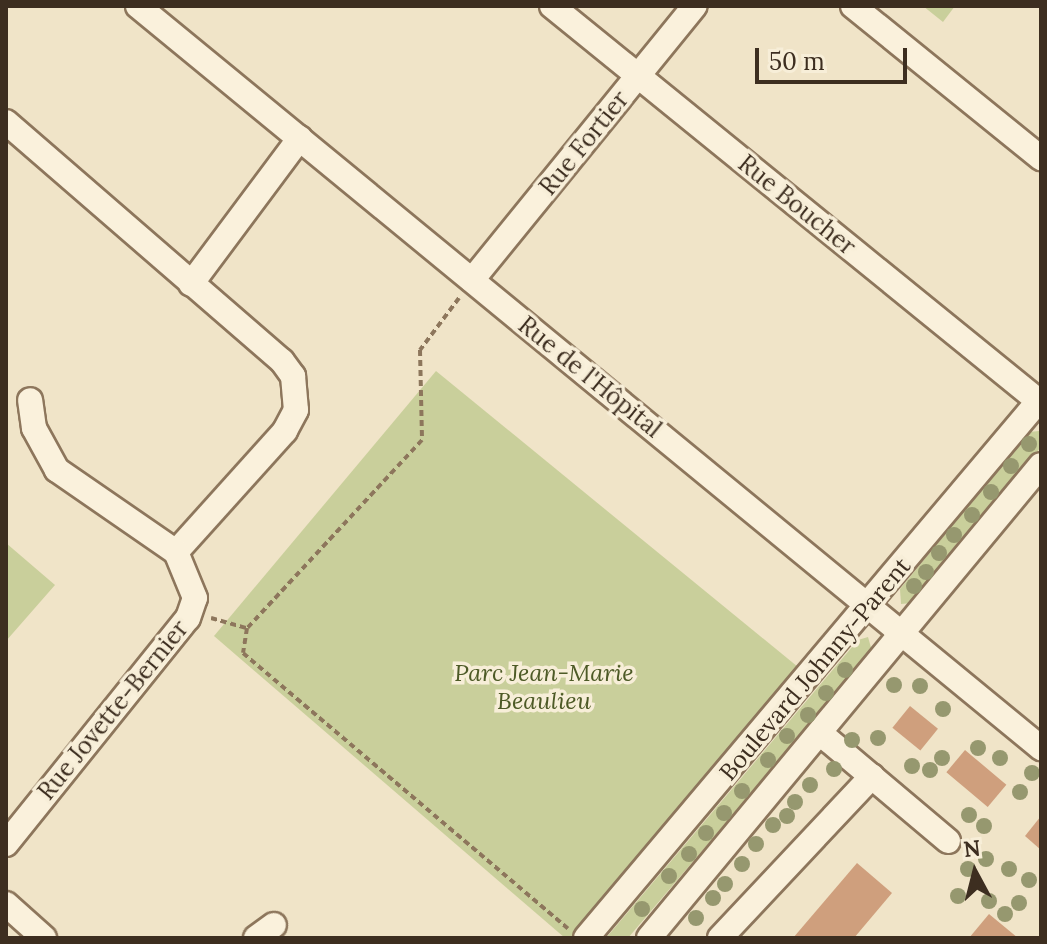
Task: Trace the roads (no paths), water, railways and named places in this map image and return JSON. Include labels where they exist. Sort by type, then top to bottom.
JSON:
[{"type":"street","name":"Rue de l'Hôpital","points":[[138,6],[1041,748]]},
{"type":"street","name":"Rue Boucher","points":[[552,6],[1040,401]]},
{"type":"street","name":"Rue Fortier","points":[[472,280],[695,6]]},
{"type":"street","points":[[853,6],[1041,158]]},
{"type":"street","points":[[6,122],[282,361],[298,392],[285,431],[176,552],[57,470],[34,428],[30,400]]},
{"type":"street","points":[[191,284],[300,138]]},
{"type":"street","name":"Boulevard Johnny-Parent","points":[[586,938],[1040,401]]},
{"type":"street","name":"Boulevard Johnny-Parent","points":[[649,938],[1041,465]]},
{"type":"street","name":"Rue Jovette-Bernier","points":[[6,844],[188,618],[193,590],[176,552]]},
{"type":"street","points":[[821,734],[948,841]]},
{"type":"street","points":[[720,938],[872,776]]},
{"type":"street","points":[[6,904],[44,938]]},
{"type":"park label","name":"Parc Jean-Marie Beaulieu","points":[[544,687]]}]
